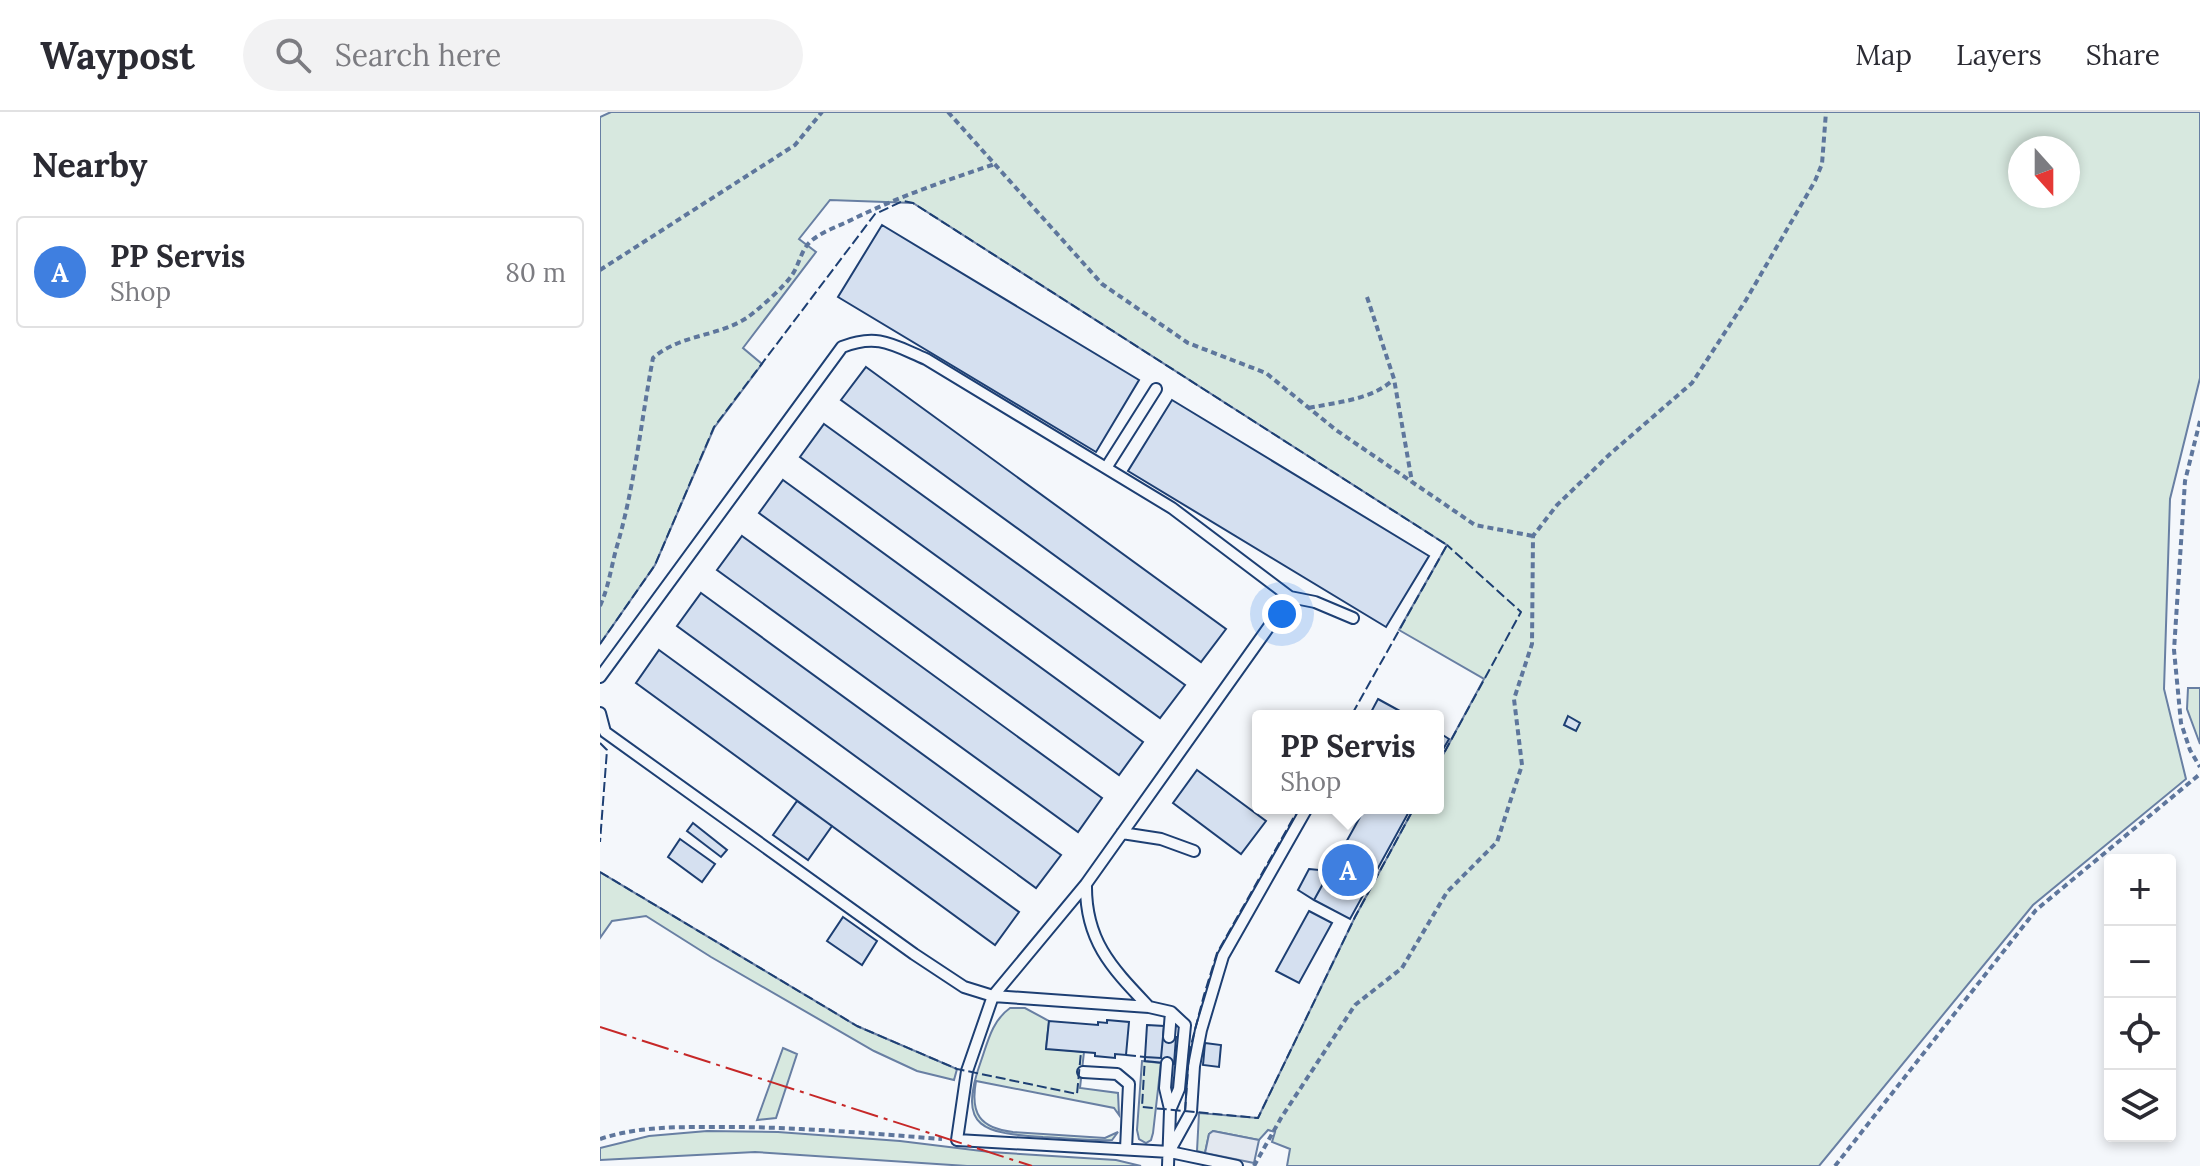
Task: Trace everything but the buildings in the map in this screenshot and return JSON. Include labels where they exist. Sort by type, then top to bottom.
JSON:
[{"type":"lane","points":[[600,677],[842,347],[861,340],[889,343],[926,359],[1172,508],[1290,597],[1315,602],[1353,618]]},
{"type":"lane","points":[[1106,468],[1156,389]]},
{"type":"lane","points":[[1237,1166],[1170,1152],[957,1140],[967,1071],[993,996],[1086,884],[1290,597]]},
{"type":"lane","points":[[600,713],[605,732],[964,987],[993,996],[1149,1007],[1171,1012],[1185,1025],[1179,1089],[1170,1110]]},
{"type":"lane","points":[[1170,1152],[1191,1112],[1194,1066],[1201,1030],[1223,956],[1304,814]]},
{"type":"lane","points":[[1122,833],[1161,839],[1194,851]]},
{"type":"lane","points":[[1086,884],[1086,906],[1093,936],[1104,956],[1149,1007]]},
{"type":"lane","points":[[1169,1037],[1171,1012]]},
{"type":"lane","points":[[1167,1063],[1165,1088],[1170,1110],[1168,1166]]},
{"type":"lane","points":[[1083,1072],[1117,1074],[1129,1084],[1126,1149]]},
{"type":"path","points":[[600,270],[795,145],[822,112]]},
{"type":"path","points":[[948,112],[1102,284],[1188,343],[1266,373],[1336,430],[1475,525],[1533,536]]},
{"type":"path","points":[[1254,1166],[1281,1118],[1355,1005],[1402,968],[1447,892],[1497,842],[1522,765],[1514,699],[1532,644],[1533,536],[1557,505],[1610,454],[1692,383],[1746,300],[1815,181],[1822,164],[1826,112]]},
{"type":"path","points":[[600,606],[610,579],[642,439],[653,358],[661,351],[706,332],[733,326],[751,315],[782,287],[792,275],[805,248],[821,234],[901,196],[995,164]]},
{"type":"path","points":[[1367,297],[1394,379],[1412,482]]},
{"type":"path","points":[[1309,408],[1362,397],[1384,388],[1394,379]]},
{"type":"path","points":[[2200,421],[2185,481],[2174,650],[2181,723],[2190,750],[2200,767]]},
{"type":"path","points":[[1835,1166],[2036,910],[2200,774]]},
{"type":"path","points":[[600,1139],[620,1132],[653,1128],[777,1126],[957,1140]]},
{"type":"shaded area","points":[[611,112],[2200,112],[2200,378],[2170,499],[2164,689],[2186,779],[2033,905],[1819,1166],[1287,1166],[1290,1149],[1272,1142],[1275,1132],[1268,1130],[1259,1140],[1213,1131],[1209,1134],[1205,1153],[1197,1151],[1199,1113],[1258,1118],[1355,917],[1411,814],[1444,814],[1444,753],[1484,679],[1399,630],[1447,545],[913,203],[830,200],[799,239],[816,252],[743,348],[762,364],[714,428],[655,565],[600,644],[600,117]]},
{"type":"shaded area","points":[[2188,688],[2200,688],[2200,744],[2187,709]]},
{"type":"shaded area","points":[[600,872],[857,1026],[957,1069],[954,1080],[917,1071],[874,1051],[646,916],[612,921],[600,938]]},
{"type":"shaded area","points":[[1010,1008],[1025,1008],[1049,1021],[1046,1048],[1084,1052],[1080,1088],[1118,1093],[1119,1115],[1114,1108],[976,1081],[976,1111],[980,1117],[992,1127],[1013,1132],[1105,1138],[1118,1132],[1112,1140],[1005,1133],[981,1123],[974,1114],[974,1084],[981,1061],[991,1032]]},
{"type":"shaded area","points":[[783,1048],[797,1054],[776,1118],[757,1120]]},
{"type":"shaded area","points":[[1142,1061],[1161,1063],[1153,1133],[1146,1143],[1139,1139],[1137,1130]]},
{"type":"shaded area","points":[[707,1131],[778,1132],[900,1141],[990,1152],[1116,1160],[1141,1166],[967,1166],[755,1152],[600,1160],[600,1148],[649,1136]]},
{"type":"shaded area","points":[[1213,1131],[1259,1140],[1254,1163],[1205,1153],[1209,1134]]},
{"type":"fence","points":[[600,644],[655,565],[714,427],[875,214],[903,201],[913,203],[1447,545],[1354,710]]},
{"type":"fence","points":[[1444,753],[1521,612],[1447,545]]},
{"type":"fence","points":[[600,743],[607,750],[600,842]]},
{"type":"fence","points":[[1185,1112],[1189,1053],[1217,953],[1296,814]]},
{"type":"fence","points":[[1126,1055],[1145,1057],[1142,1107],[1258,1118],[1355,917],[1411,814]]},
{"type":"fence","points":[[600,872],[857,1026],[957,1069],[1077,1094],[1081,1052]]},
{"type":"power","points":[[600,1027],[1032,1166]]},
{"type":"place","name":"PP Servis","points":[[1348,870]]}]
